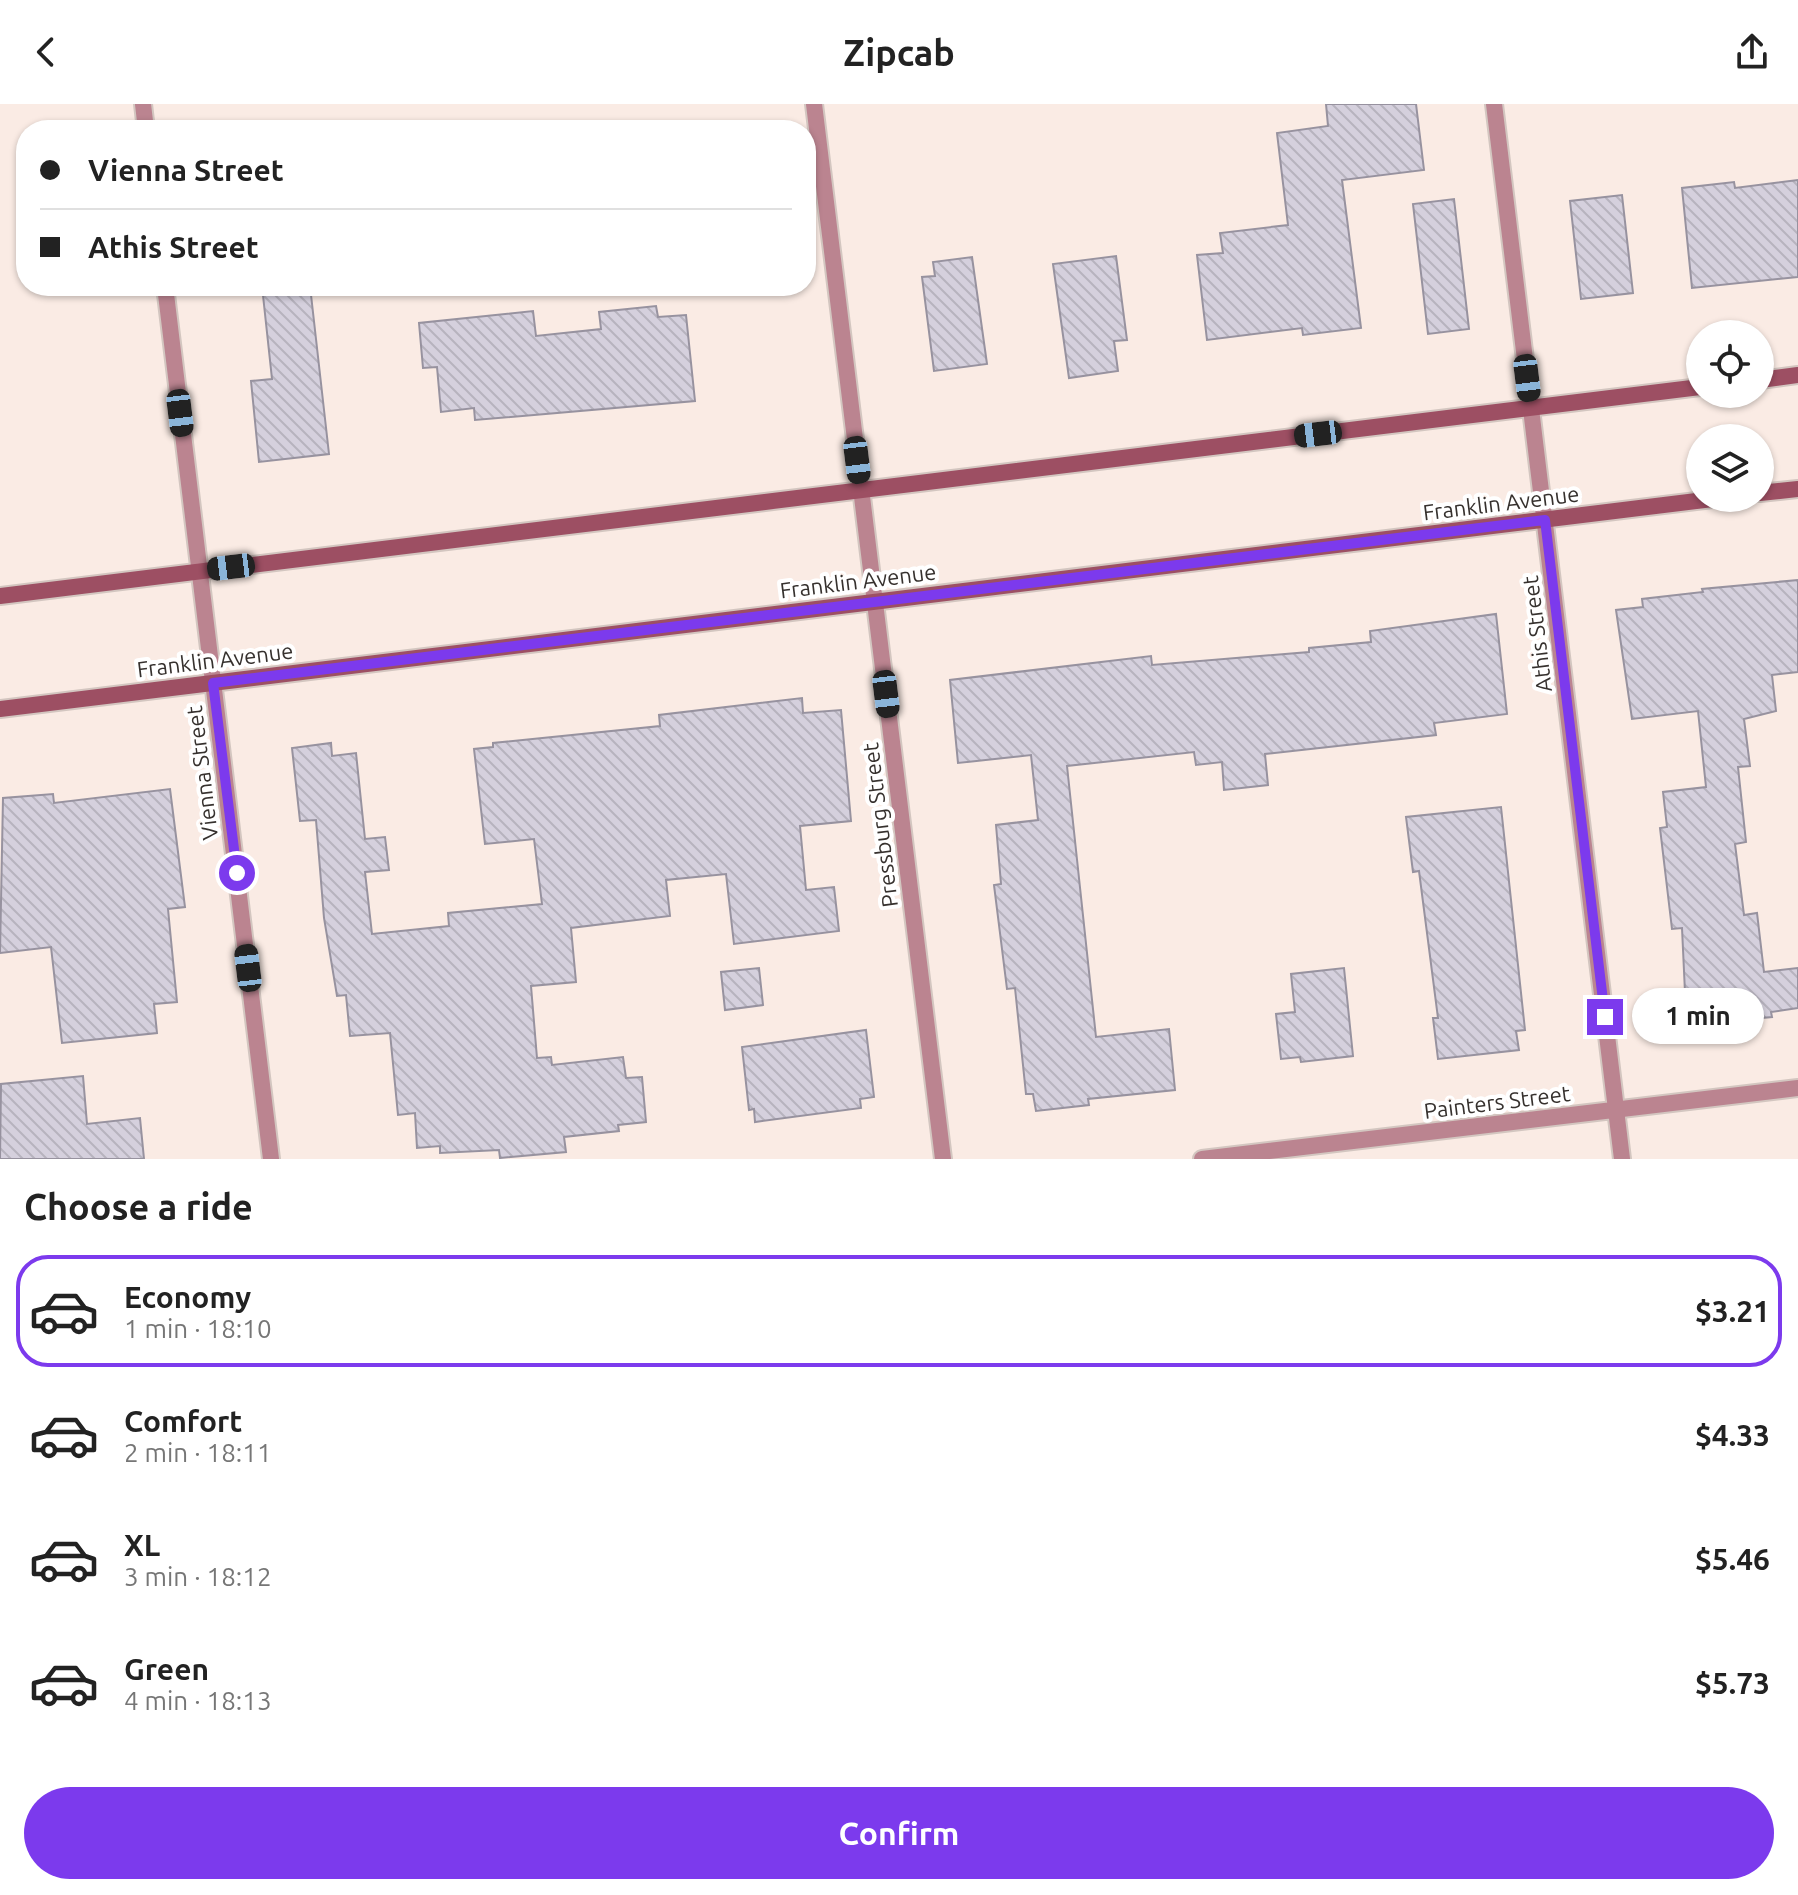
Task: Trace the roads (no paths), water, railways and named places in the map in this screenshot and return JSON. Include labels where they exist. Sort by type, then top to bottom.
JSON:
[{"type":"street","name":"Athis Street","points":[[1494,104],[1622,1159]]},
{"type":"street","name":"Pressburg Street","points":[[816,120],[943,1159]]},
{"type":"street","name":"Vienna Street","points":[[166,296],[271,1159]]},
{"type":"street","points":[[1774,378],[1798,375]]},
{"type":"street","points":[[0,596],[1686,389]]},
{"type":"street","points":[[1774,492],[1798,489]]},
{"type":"street","name":"Franklin Avenue","points":[[0,709],[1686,502]]},
{"type":"street","name":"Painters Street","points":[[1202,1159],[1798,1088]]}]
